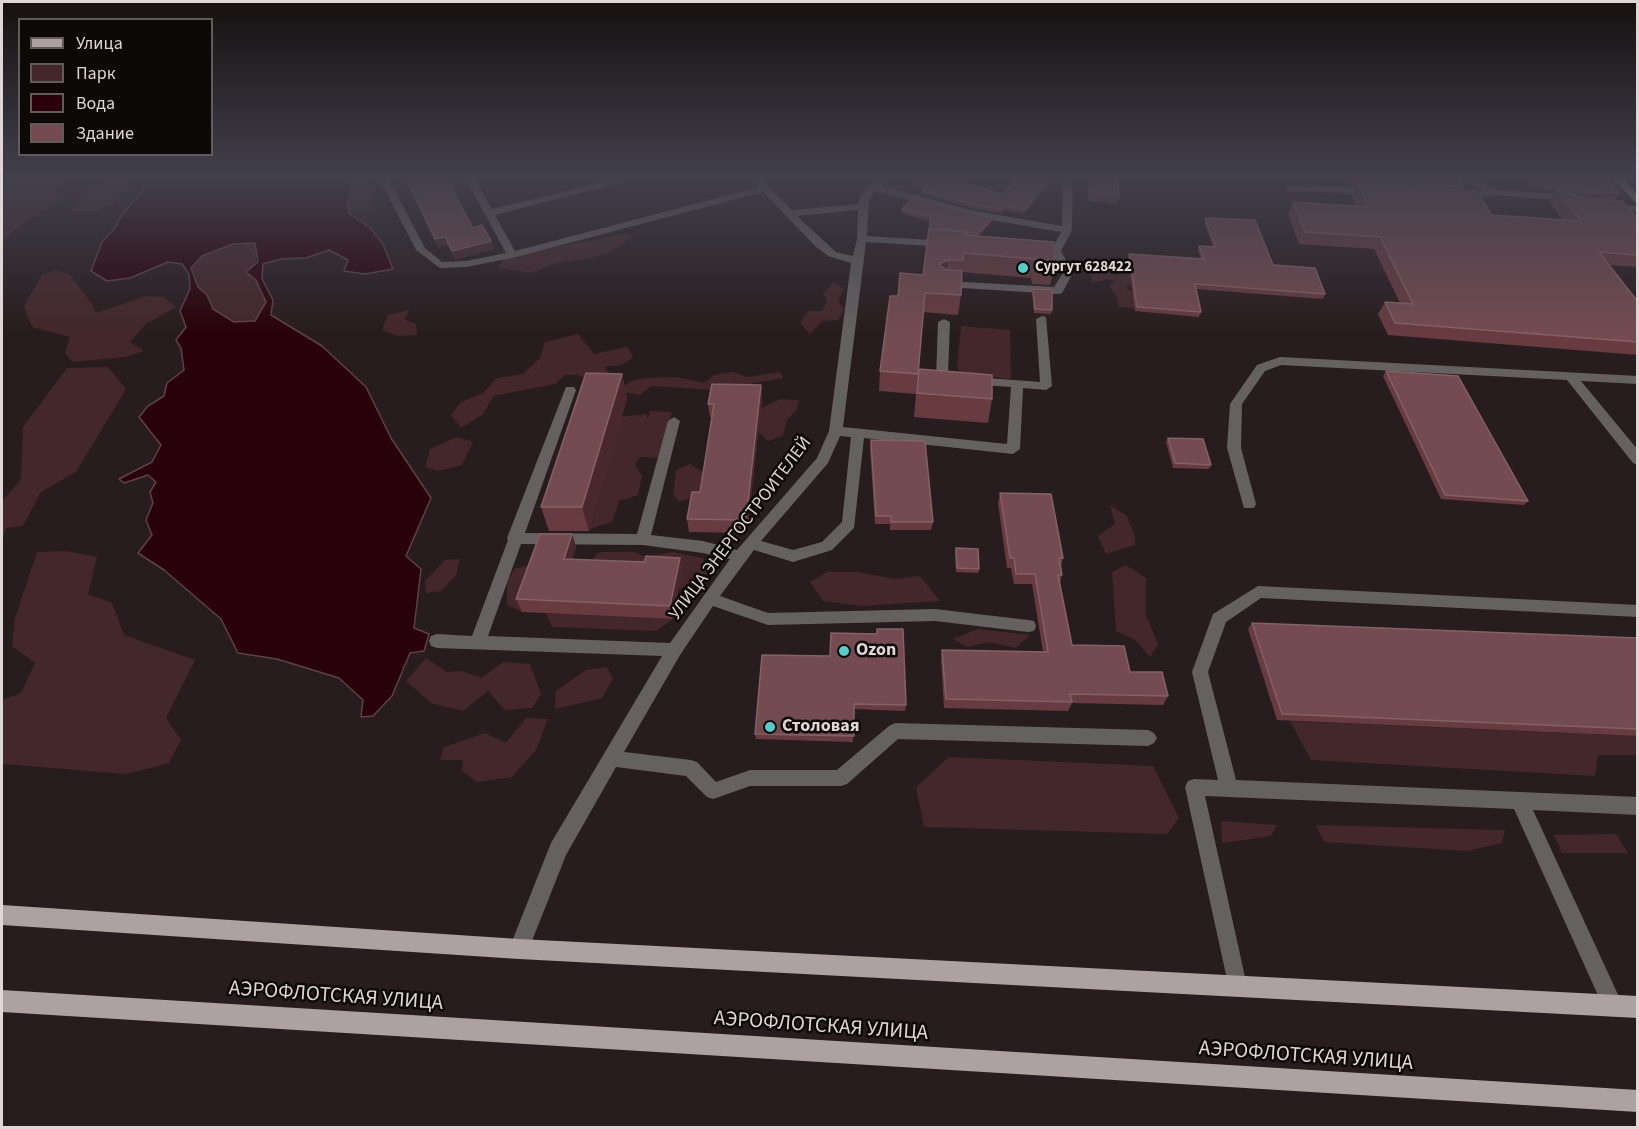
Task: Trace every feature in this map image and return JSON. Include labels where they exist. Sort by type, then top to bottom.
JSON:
[{"type":"main road","points":[[2,915],[519,949],[1638,1007]]},
{"type":"main road","name":"АЭРОФЛОТСКАЯ УЛИЦА","points":[[2,1001],[1638,1101]]},
{"type":"street","points":[[410,229],[421,250],[440,264],[466,264],[512,255],[612,229]]},
{"type":"street","points":[[498,229],[512,255]]},
{"type":"street","points":[[804,229],[832,254],[857,261]]},
{"type":"street","name":"УЛИЦА ЭНЕРГОСТРОИТЕЛЕЙ","points":[[519,949],[558,850],[674,650],[746,550],[823,460],[836,431],[863,229]]},
{"type":"street","points":[[946,284],[1059,291],[1068,273],[1051,250],[1067,230],[1059,229]]},
{"type":"street","points":[[862,239],[953,244]]},
{"type":"street","points":[[944,322],[942,378],[1046,386],[1042,320]]},
{"type":"street","points":[[1249,504],[1234,448],[1236,404],[1261,368],[1280,361],[1638,380]]},
{"type":"street","points":[[1571,377],[1638,460]]},
{"type":"street","points":[[836,431],[1013,449],[1017,384]]},
{"type":"street","points":[[478,642],[514,538],[570,390]]},
{"type":"street","points":[[643,540],[674,421]]},
{"type":"street","points":[[514,538],[643,540],[793,556],[827,546],[849,524],[858,434]]},
{"type":"street","points":[[1229,789],[1200,672],[1219,618],[1258,592],[1638,611]]},
{"type":"street","points":[[710,599],[768,619],[934,615],[1028,626]]},
{"type":"street","points":[[437,641],[674,650]]},
{"type":"street","points":[[611,758],[691,768],[713,791],[750,778],[841,778],[895,731],[1148,738]]},
{"type":"street","points":[[1237,986],[1194,787],[1638,806]]},
{"type":"street","points":[[1519,801],[1613,1006]]},
{"type":"green space","points":[[2,229],[15,229],[10,236],[2,242]]},
{"type":"green space","points":[[626,234],[633,237],[608,253],[587,259],[557,263],[531,273],[498,268],[504,259]]},
{"type":"green space","points":[[256,242],[256,280],[266,302],[255,321],[234,322],[213,309],[207,295],[198,287],[191,268],[202,256],[233,244]]},
{"type":"green space","points":[[1129,264],[1131,284],[1125,288],[1133,292],[1135,308],[1119,307],[1116,296],[1109,286],[1115,280],[1107,279],[1092,283],[1091,275],[1084,271],[1119,275],[1116,268]]},
{"type":"green space","points":[[56,270],[69,274],[92,304],[96,313],[146,296],[163,297],[176,307],[146,324],[130,342],[144,351],[125,357],[72,362],[65,353],[70,337],[32,327],[24,306],[42,275]]},
{"type":"green space","points":[[833,283],[844,288],[838,301],[844,309],[838,320],[822,321],[810,334],[800,323],[808,311],[822,311],[827,301],[823,293]]},
{"type":"green space","points":[[409,310],[405,320],[416,324],[417,335],[397,336],[382,330],[388,315]]},
{"type":"green space","points":[[961,326],[1010,330],[1011,379],[962,373],[957,368]]},
{"type":"green space","points":[[578,334],[594,354],[627,347],[633,357],[621,365],[604,367],[610,374],[620,373],[617,378],[596,384],[578,375],[565,375],[555,384],[494,396],[482,415],[461,428],[451,415],[461,402],[483,393],[497,378],[523,374],[540,358],[545,342]]},
{"type":"green space","points":[[108,367],[126,389],[76,472],[41,492],[23,526],[6,528],[2,541],[2,501],[21,479],[23,427],[67,368]]},
{"type":"green space","points":[[734,372],[747,377],[780,372],[783,378],[715,390],[651,386],[640,395],[619,391],[629,382],[645,378],[677,377],[704,383],[714,375]]},
{"type":"green space","points":[[781,399],[799,400],[796,411],[787,419],[783,436],[768,441],[758,432],[761,408]]},
{"type":"green space","points":[[650,411],[672,412],[660,458],[640,457],[635,465],[642,476],[638,495],[619,501],[612,522],[590,529],[621,417],[646,414],[648,418]]},
{"type":"green space","points":[[457,437],[473,442],[462,465],[438,471],[425,467],[430,449]]},
{"type":"green space","points":[[690,464],[706,474],[703,496],[679,501],[673,495],[676,470]]},
{"type":"green space","points":[[1110,505],[1127,516],[1135,537],[1135,545],[1106,554],[1098,536],[1115,524]]},
{"type":"green space","points":[[66,551],[97,557],[88,594],[112,603],[124,635],[195,660],[166,718],[181,740],[169,763],[127,774],[2,764],[2,700],[21,693],[35,663],[12,646],[15,618],[37,552]]},
{"type":"green space","points":[[600,552],[634,552],[646,557],[672,552],[703,558],[707,577],[696,594],[597,563],[593,558]]},
{"type":"green space","points":[[460,559],[456,575],[441,591],[426,593],[425,581],[445,560]]},
{"type":"green space","points":[[538,563],[522,612],[507,605],[507,583],[514,569]]},
{"type":"green space","points":[[1126,565],[1146,578],[1146,615],[1158,644],[1150,657],[1135,640],[1116,631],[1112,572]]},
{"type":"green space","points":[[827,572],[857,572],[895,579],[920,576],[940,601],[861,606],[823,601],[810,582]]},
{"type":"green space","points":[[546,613],[673,619],[656,631],[552,627]]},
{"type":"green space","points":[[978,629],[1030,635],[1016,648],[990,642],[968,647],[953,639]]},
{"type":"green space","points":[[426,658],[447,672],[462,671],[481,678],[503,662],[530,664],[541,694],[532,708],[505,710],[488,691],[463,711],[431,703],[406,681]]},
{"type":"green space","points":[[607,667],[613,679],[602,698],[555,709],[556,691],[586,670]]},
{"type":"green space","points":[[526,718],[548,719],[536,750],[512,777],[477,782],[462,771],[463,760],[440,760],[444,747],[485,733],[506,743]]},
{"type":"green space","points":[[1290,721],[1637,736],[1637,755],[1598,755],[1595,776],[1311,760]]},
{"type":"green space","points":[[949,757],[1153,766],[1179,818],[1167,834],[924,827],[916,787]]},
{"type":"green space","points":[[1221,821],[1277,825],[1271,836],[1222,843]]},
{"type":"green space","points":[[1316,825],[1505,830],[1502,843],[1467,851],[1324,842]]},
{"type":"green space","points":[[1616,834],[1628,853],[1562,853],[1554,835]]},
{"type":"water","points":[[114,229],[371,229],[383,244],[393,269],[365,274],[344,271],[348,260],[329,250],[306,258],[281,259],[263,264],[262,279],[273,300],[271,315],[322,346],[366,387],[391,438],[431,498],[406,556],[421,569],[414,628],[429,634],[424,651],[410,653],[392,696],[373,716],[361,717],[363,700],[339,678],[277,659],[238,653],[221,619],[164,570],[138,553],[152,535],[146,520],[153,503],[150,492],[156,482],[148,475],[124,483],[119,479],[152,462],[161,445],[139,417],[148,406],[164,396],[167,383],[184,370],[181,348],[176,340],[186,327],[180,311],[190,289],[189,274],[182,264],[168,262],[130,278],[107,281],[91,271],[102,242]],"holes":[[[255,243],[258,262],[246,272],[256,280],[266,302],[255,321],[234,322],[213,309],[207,295],[198,287],[191,268],[202,256],[233,244]]]},
{"type":"building","points":[[430,229],[484,229],[491,241],[452,251],[445,237],[435,239]]},
{"type":"building","points":[[929,229],[983,229],[976,236],[967,235],[968,232]]},
{"type":"building","points":[[929,229],[968,232],[965,235],[1054,242],[1055,265],[1036,264],[1035,259],[963,253],[963,260],[948,260],[941,263],[940,266],[947,270],[962,271],[961,295],[925,293],[918,374],[880,371],[890,296],[898,296],[900,273],[923,275]]},
{"type":"building","points":[[1209,229],[1258,229],[1273,265],[1315,268],[1325,294],[1195,284],[1201,312],[1137,307],[1129,254],[1204,259],[1199,246],[1216,247]]},
{"type":"building","points":[[1304,229],[1638,229],[1638,255],[1599,252],[1638,302],[1638,342],[1395,323],[1385,302],[1413,304],[1380,237],[1305,232]]},
{"type":"building","points":[[1033,289],[1052,290],[1052,310],[1035,309]]},
{"type":"building","points":[[919,369],[992,375],[992,399],[917,393]]},
{"type":"building","points":[[1386,371],[1458,376],[1528,501],[1445,495]]},
{"type":"building","points":[[586,373],[622,374],[582,507],[541,507]]},
{"type":"building","points":[[712,384],[761,385],[746,520],[687,519],[692,492],[700,492],[714,404],[708,404]]},
{"type":"building","points":[[1168,438],[1203,439],[1211,465],[1175,463]]},
{"type":"building","points":[[871,440],[925,441],[933,522],[891,522],[891,516],[876,516]]},
{"type":"building","points":[[1000,493],[1051,494],[1063,558],[1059,558],[1062,575],[1058,575],[1072,645],[1124,646],[1130,672],[1162,672],[1168,696],[1070,694],[1072,702],[946,699],[942,650],[1048,652],[1035,574],[1016,574],[1014,558],[1010,558]]},
{"type":"building","points":[[540,534],[572,534],[564,559],[644,562],[646,556],[680,558],[670,606],[516,599]]},
{"type":"building","points":[[956,548],[978,549],[979,569],[957,568]]},
{"type":"building","points":[[1252,623],[1638,638],[1638,729],[1282,714]]},
{"type":"building","points":[[877,629],[903,629],[906,705],[854,704],[854,736],[755,734],[762,655],[830,656],[831,633],[877,634]]},
{"type":"place","name":"Сургут 628422","points":[[1023,268]]},
{"type":"place","name":"Ozon","points":[[844,651]]},
{"type":"place","name":"Столовая","points":[[770,727]]}]
